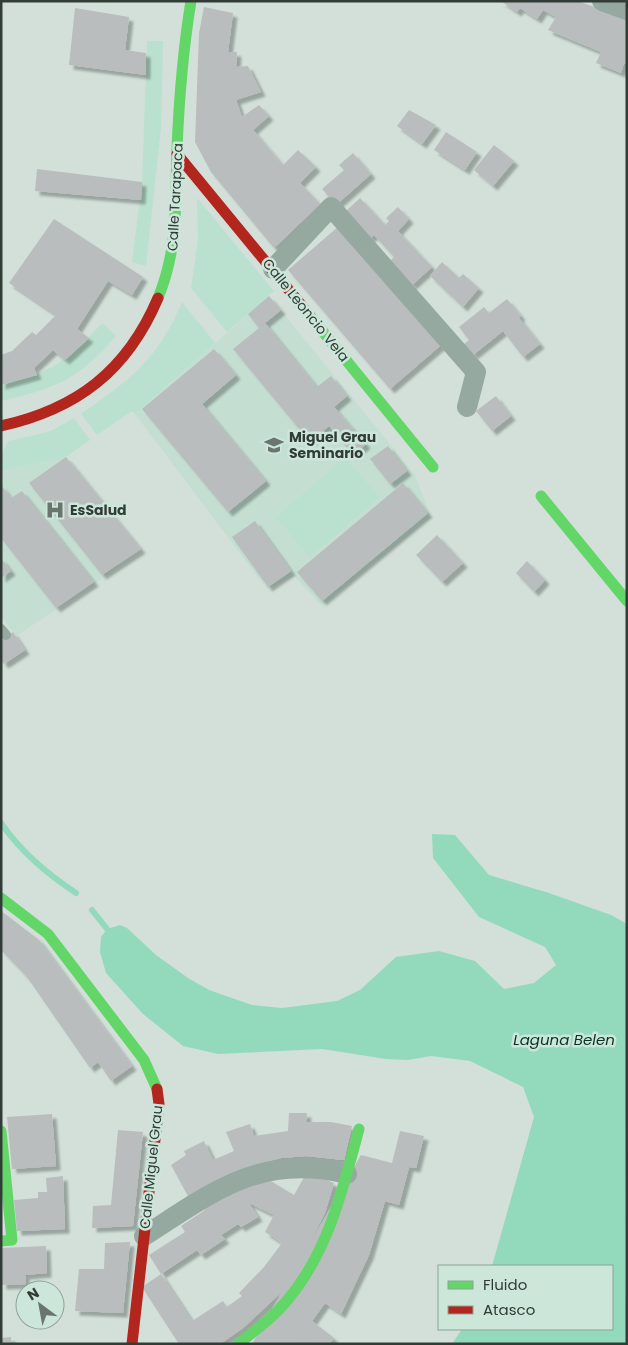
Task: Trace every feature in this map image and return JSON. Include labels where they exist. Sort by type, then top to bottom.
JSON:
[{"type":"street","name":"Calle Tarapaca","points":[[1,426],[21,423],[69,404],[112,371],[141,334],[161,294],[174,249],[183,46],[191,1]]},
{"type":"street","points":[[602,1],[627,10]]},
{"type":"street","name":"Calle Leoncio Vela","points":[[177,154],[273,269],[433,467]]},
{"type":"street","points":[[273,269],[331,207],[476,372],[467,407]]},
{"type":"street","points":[[541,496],[627,601]]},
{"type":"street","name":"Calle Miguel Grau","points":[[1,898],[48,934],[144,1060],[153,1077],[159,1104],[132,1344]]},
{"type":"street","points":[[238,1344],[277,1312],[313,1267],[335,1218],[359,1129]]},
{"type":"street","points":[[1,1131],[12,1240],[1,1241]]},
{"type":"street","points":[[144,1236],[217,1191],[258,1172],[302,1167],[328,1169],[347,1174]]},
{"type":"shaded area","points":[[147,41],[163,41],[161,128],[146,266],[132,262],[142,182]]},
{"type":"shaded area","points":[[197,198],[274,291],[227,332],[191,288],[198,239]]},
{"type":"shaded area","name":"Miguel Grau Seminario","points":[[269,296],[415,475],[431,517],[322,606],[294,576],[267,589],[135,414]]},
{"type":"shaded area","points":[[182,302],[215,343],[135,414],[132,411],[97,435],[81,414],[114,390],[153,353],[173,321]]},
{"type":"shaded area","points":[[102,323],[116,336],[90,363],[65,380],[37,392],[1,401],[1,385],[33,375],[58,364],[79,348]]},
{"type":"shaded area","points":[[74,418],[90,440],[66,457],[1,471],[1,453],[9,441],[51,431]]},
{"type":"shaded area","name":"EsSalud","points":[[66,457],[141,549],[100,580],[16,636],[1,616],[1,471]]},
{"type":"shaded area","points":[[345,458],[380,497],[309,557],[276,517]]},
{"type":"water","name":"Laguna Belen","points":[[432,834],[455,835],[489,875],[549,893],[611,915],[627,924],[625,1274],[627,1344],[452,1344],[461,1330],[613,1330],[613,1265],[492,1265],[534,1117],[523,1087],[470,1061],[431,1056],[408,1060],[386,1059],[322,1049],[218,1054],[183,1046],[143,1014],[106,973],[100,952],[101,937],[107,929],[120,925],[127,928],[156,955],[188,978],[209,990],[252,1005],[282,1008],[337,1001],[360,990],[396,957],[439,951],[475,961],[504,989],[534,983],[556,965],[545,947],[479,917],[433,858]]},
{"type":"building","points":[[501,1],[577,1],[627,18],[627,64],[624,63],[621,73],[596,63],[601,52],[548,30],[556,17],[543,10],[537,19],[520,8],[517,12]]},
{"type":"building","points":[[204,7],[233,13],[228,52],[237,52],[236,67],[248,66],[261,92],[236,100],[242,117],[259,105],[269,116],[253,130],[283,165],[298,150],[316,167],[300,183],[320,204],[274,248],[211,172],[195,142],[199,33]]},
{"type":"building","points":[[75,8],[129,17],[125,50],[146,53],[146,75],[69,65]]},
{"type":"building","points":[[409,110],[436,125],[422,144],[397,126]]},
{"type":"building","points":[[446,132],[477,152],[465,170],[434,150]]},
{"type":"building","points":[[494,145],[514,161],[493,186],[474,170]]},
{"type":"building","points":[[353,153],[371,174],[336,205],[322,189],[344,170],[339,165]]},
{"type":"building","points":[[37,169],[142,182],[141,200],[35,191]]},
{"type":"building","points":[[360,198],[385,225],[389,221],[386,218],[398,207],[409,219],[398,231],[432,267],[412,285],[390,261],[394,257],[374,235],[370,238],[345,212]]},
{"type":"building","points":[[54,219],[143,277],[132,295],[108,281],[77,329],[89,338],[65,360],[53,350],[34,368],[37,375],[1,385],[1,355],[12,351],[32,332],[36,335],[56,315],[9,283]]},
{"type":"building","points":[[339,226],[441,345],[390,389],[288,270]]},
{"type":"building","points":[[442,262],[459,278],[463,274],[479,288],[463,307],[430,276]]},
{"type":"building","points":[[269,296],[281,310],[265,323],[317,387],[331,376],[347,396],[334,407],[366,444],[353,455],[329,426],[310,442],[233,349],[259,328],[248,314]]},
{"type":"building","points":[[507,299],[521,316],[519,318],[540,344],[523,357],[503,331],[473,355],[464,344],[469,340],[459,327],[484,307],[489,313]]},
{"type":"building","points":[[214,349],[236,375],[202,404],[266,481],[228,512],[142,409]]},
{"type":"building","points":[[496,396],[511,416],[492,431],[476,411]]},
{"type":"building","points":[[388,446],[407,471],[390,484],[370,459]]},
{"type":"building","points":[[66,457],[141,549],[102,575],[29,483]]},
{"type":"building","points":[[403,483],[428,513],[322,601],[297,572]]},
{"type":"building","points":[[1,485],[11,498],[22,491],[94,582],[56,608],[1,538]]},
{"type":"building","points":[[255,521],[291,571],[268,587],[232,537]]},
{"type":"building","points":[[437,535],[463,563],[442,582],[416,555]]},
{"type":"building","points":[[1,558],[11,571],[1,578]]},
{"type":"building","points":[[527,561],[545,580],[534,592],[516,573]]},
{"type":"building","points":[[13,632],[25,650],[4,664],[1,660],[1,640]]},
{"type":"building","points":[[1,911],[39,940],[132,1066],[111,1081],[98,1062],[90,1068],[27,977],[1,950]]},
{"type":"building","points":[[289,1113],[307,1113],[306,1122],[331,1122],[352,1126],[344,1160],[306,1156],[281,1158],[242,1169],[189,1198],[171,1165],[186,1155],[184,1151],[204,1141],[213,1160],[234,1151],[226,1132],[250,1124],[254,1136],[288,1131]]},
{"type":"building","points":[[52,1114],[56,1166],[12,1169],[7,1117]]},
{"type":"building","points":[[118,1130],[143,1132],[133,1226],[92,1228],[93,1206],[111,1205]]},
{"type":"building","points":[[400,1131],[424,1136],[416,1168],[409,1167],[399,1205],[385,1201],[369,1255],[341,1314],[325,1303],[312,1321],[334,1338],[329,1344],[307,1344],[305,1342],[302,1344],[252,1344],[361,1155],[392,1163]]},
{"type":"building","points":[[307,1172],[334,1183],[325,1213],[287,1287],[243,1328],[220,1344],[179,1344],[142,1287],[161,1274],[149,1255],[185,1232],[181,1226],[205,1210],[202,1206],[264,1177],[294,1195]],"holes":[[[249,1203],[274,1215],[265,1232],[282,1243],[264,1267],[239,1293],[242,1296],[227,1307],[223,1301],[192,1321],[161,1274],[197,1250],[201,1255],[225,1239],[221,1235],[238,1224],[241,1227],[258,1217]]]},
{"type":"building","points":[[63,1176],[65,1229],[17,1231],[14,1200],[38,1198],[38,1192],[47,1192],[46,1178]]},
{"type":"building","points":[[130,1242],[123,1313],[75,1311],[79,1269],[104,1269],[105,1243]]},
{"type":"building","points":[[46,1246],[47,1273],[25,1275],[26,1280],[15,1280],[15,1284],[2,1285],[1,1248]]},
{"type":"building","points":[[11,1337],[11,1344],[1,1344],[1,1338]]},
{"type":"waterway","points":[[1,823],[17,844],[35,862],[76,893]]},
{"type":"waterway","points":[[92,910],[107,929]]},
{"type":"traffic: fast","points":[[158,298],[170,261],[173,242],[180,93],[191,1]]},
{"type":"traffic: fast","points":[[302,306],[433,467]]},
{"type":"traffic: fast","points":[[541,496],[627,601]]},
{"type":"traffic: fast","points":[[1,898],[48,934],[144,1060],[157,1089]]},
{"type":"traffic: fast","points":[[238,1344],[284,1305],[315,1260],[333,1218],[359,1129]]},
{"type":"traffic: fast","points":[[1,1131],[12,1240],[1,1241]]},
{"type":"traffic: jam","points":[[177,154],[302,306]]},
{"type":"traffic: jam","points":[[1,426],[28,419],[53,409],[76,397],[96,383],[115,366],[131,346],[158,298]]},
{"type":"traffic: jam","points":[[132,1344],[159,1104],[157,1089]]},
{"type":"place","name":"Miguel Grau Seminario","points":[[274,445]]},
{"type":"place","name":"EsSalud","points":[[55,510]]}]
